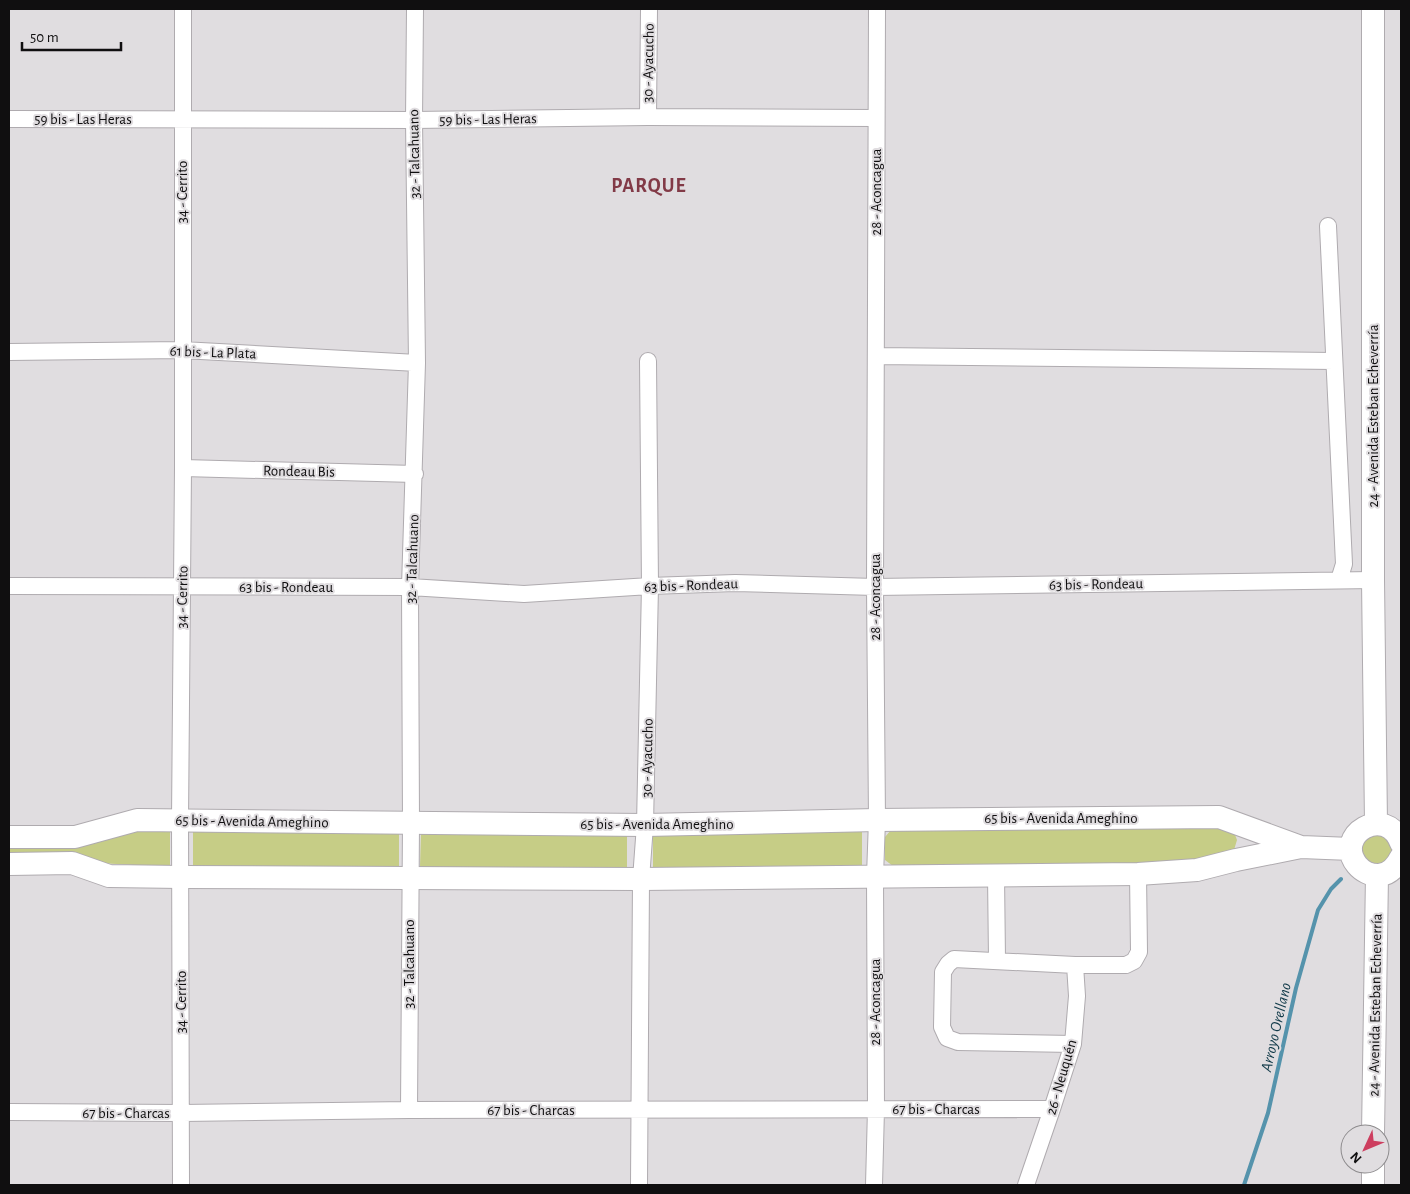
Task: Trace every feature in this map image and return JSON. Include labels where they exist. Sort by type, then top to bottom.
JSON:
[{"type":"main road","name":"24 - Avenida Esteban Echeverría","points":[[1373,9],[1373,580],[1376,824]]},
{"type":"main road","name":"65 bis - Avenida Ameghino","points":[[9,837],[75,837],[138,820],[645,825],[878,820],[1219,817],[1301,847]]},
{"type":"main road","points":[[1226,819],[1242,835],[1242,845],[1239,852],[1227,862]]},
{"type":"main road","points":[[1401,843],[1397,834],[1391,828],[1376,824],[1360,830],[1354,837],[1352,849],[1355,862],[1360,869],[1368,874],[1385,874],[1392,870],[1401,857]]},
{"type":"main road","name":"65 bis - Avenida Ameghino","points":[[9,864],[72,863],[110,876],[181,877],[641,879],[1138,874],[1197,870],[1301,847],[1352,849]]},
{"type":"main road","name":"24 - Avenida Esteban Echeverría","points":[[1373,1124],[1377,875]]},
{"type":"street","name":"34 - Cerrito","points":[[181,1185],[180,820],[183,468],[183,9]]},
{"type":"street","name":"32 - Talcahuano","points":[[409,1110],[410,587],[417,363],[414,120],[415,9]]},
{"type":"street","name":"30 - Ayacucho","points":[[648,117],[649,9]]},
{"type":"street","name":"28 - Aconcagua","points":[[874,1185],[876,1109],[875,876],[878,820],[875,587],[877,9]]},
{"type":"street","name":"59 bis - Las Heras","points":[[9,119],[876,118]]},
{"type":"street","points":[[1328,226],[1344,564],[1339,580]]},
{"type":"street","name":"61 bis - La Plata","points":[[9,352],[182,350],[417,363]]},
{"type":"street","points":[[876,356],[1334,361]]},
{"type":"street","name":"30 - Ayacucho","points":[[639,1185],[641,879],[645,825],[650,586],[648,361]]},
{"type":"street","name":"Rondeau Bis","points":[[183,468],[415,474]]},
{"type":"street","name":"63 bis - Rondeau","points":[[9,586],[410,587],[524,594],[735,583],[875,587],[1373,580]]},
{"type":"street","points":[[1072,1044],[958,1042],[947,1038],[942,1027],[943,972],[948,964],[954,960],[997,960],[1075,965],[1126,965],[1134,961],[1139,952],[1138,874]]},
{"type":"street","points":[[996,875],[997,960]]},
{"type":"street","name":"26 - Neuquén","points":[[1026,1185],[1072,1044],[1077,996],[1075,965]]},
{"type":"street","name":"67 bis - Charcas","points":[[9,1112],[1052,1109]]},
{"type":"green space","points":[[862,828],[862,867],[653,871],[653,833]]},
{"type":"green space","points":[[1224,828],[1234,832],[1237,840],[1234,850],[1203,864],[893,866],[885,860],[885,837],[891,830]]},
{"type":"green space","points":[[128,830],[170,830],[170,867],[9,858],[9,845]]},
{"type":"green space","points":[[193,832],[399,833],[399,868],[193,867]]},
{"type":"green space","points":[[421,832],[627,833],[627,868],[420,867]]},
{"type":"green space","points":[[1376,834],[1387,838],[1391,849],[1387,860],[1376,864],[1365,860],[1361,849],[1365,838]]},
{"type":"waterway","name":"Arroyo Orellano","points":[[1244,1185],[1268,1113],[1296,988],[1318,910],[1331,889],[1341,879]]},
{"type":"district","name":"PARQUE","points":[[649,185]]}]
